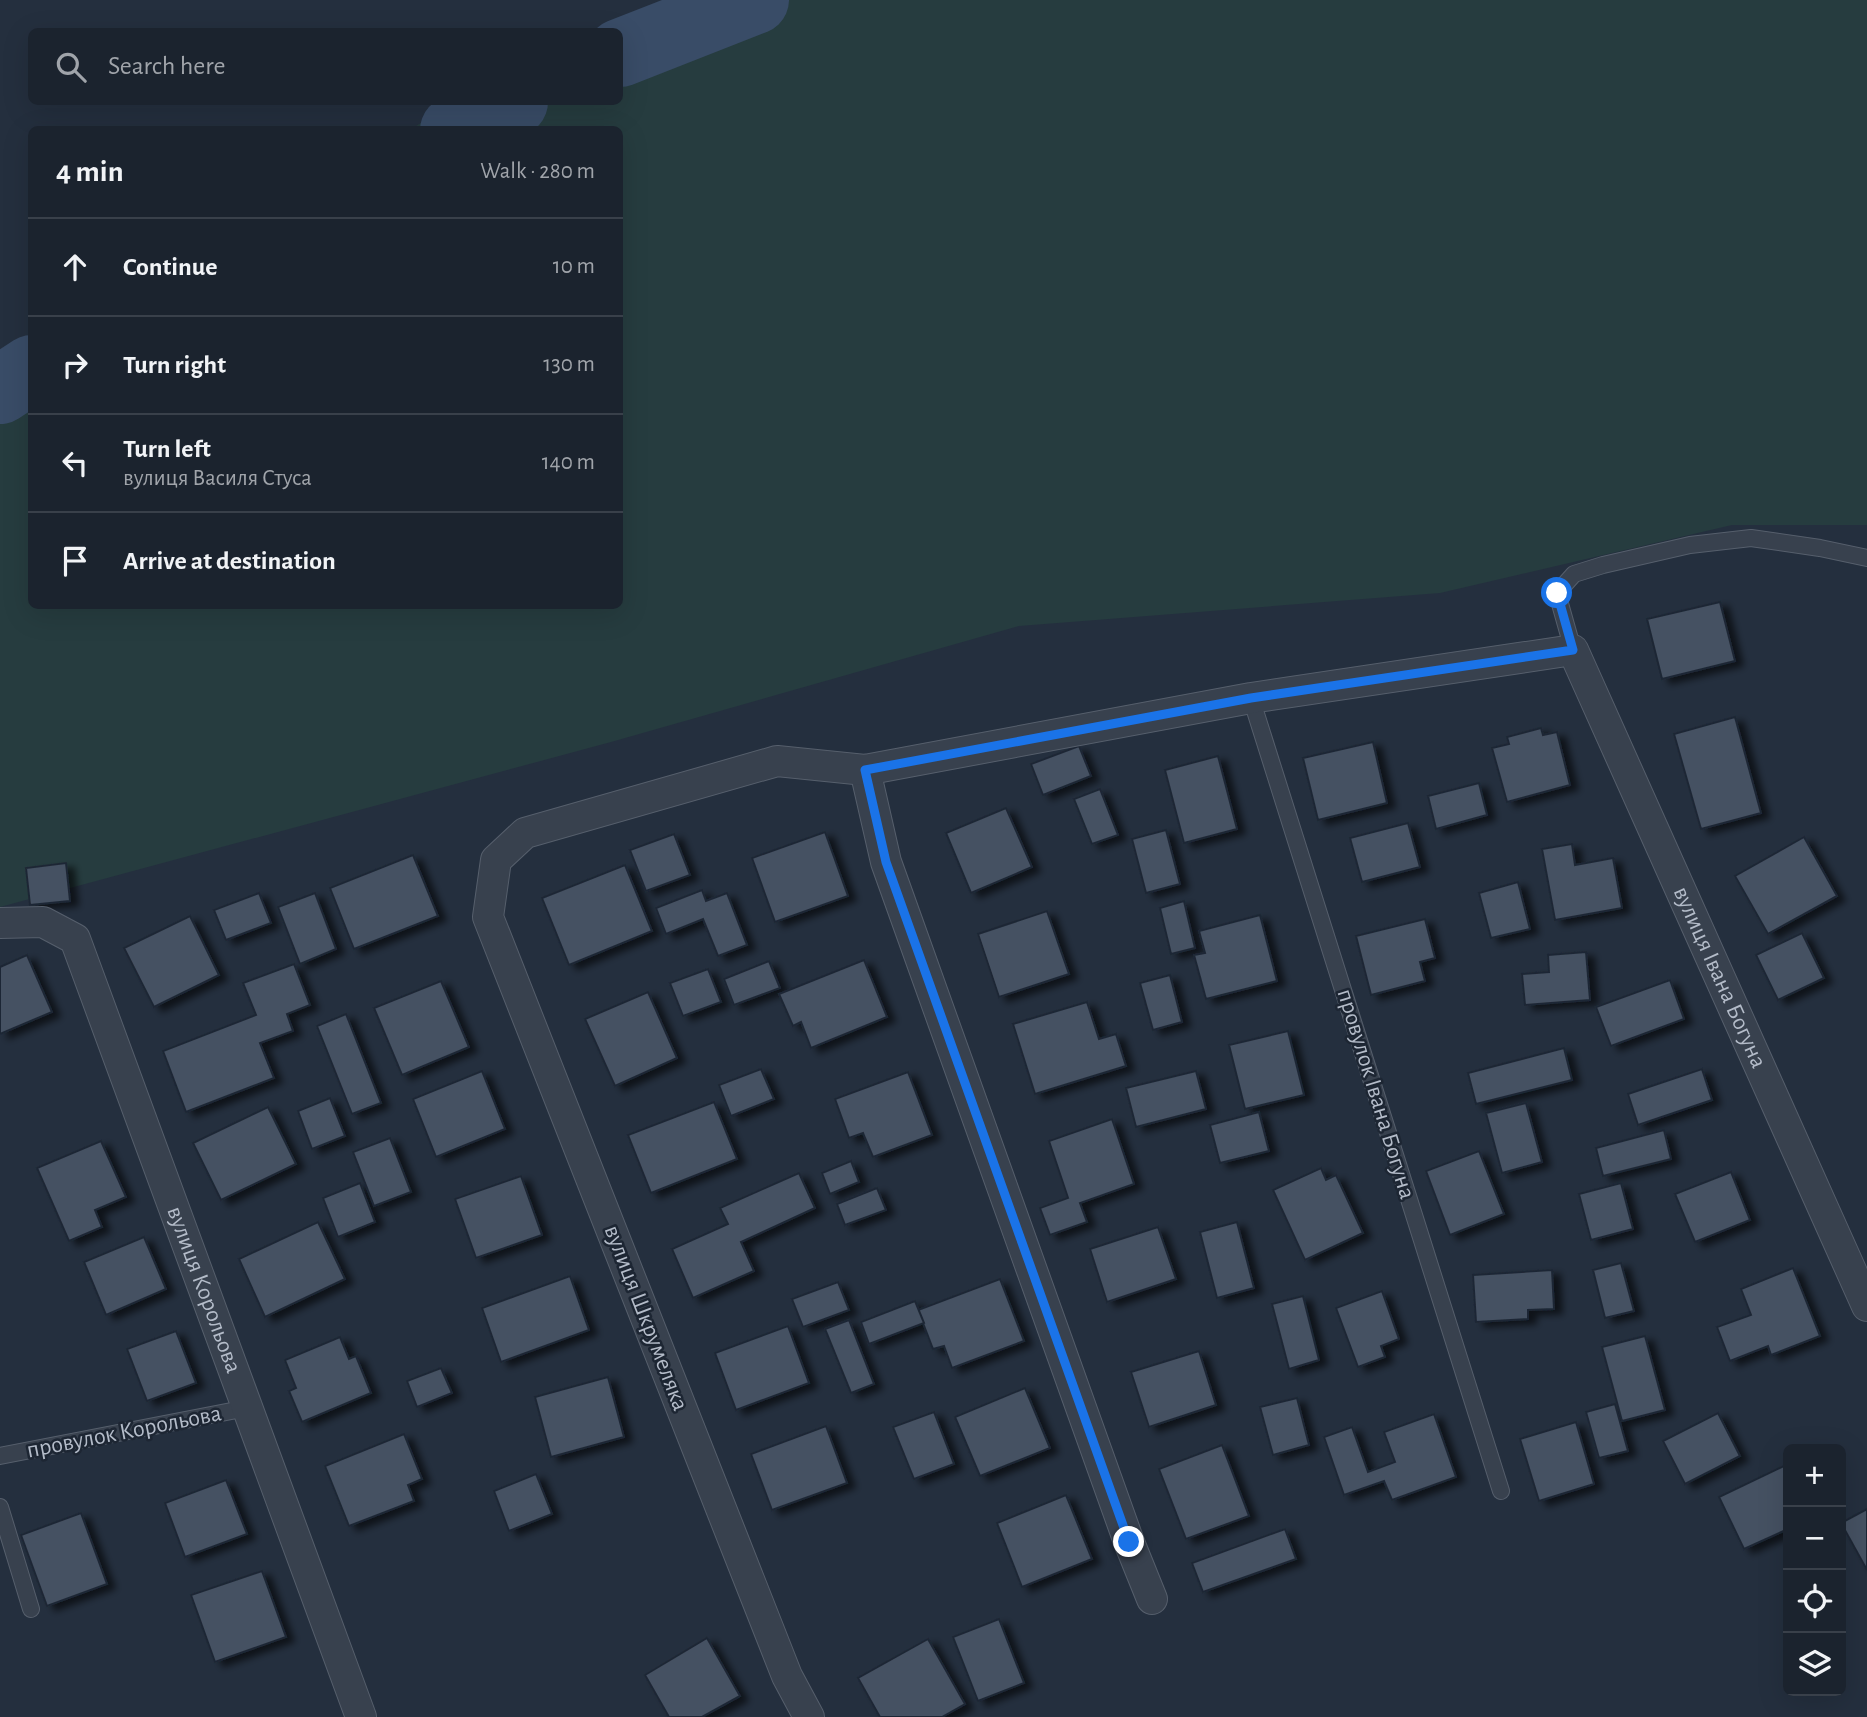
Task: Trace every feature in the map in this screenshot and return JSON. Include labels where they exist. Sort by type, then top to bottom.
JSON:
[{"type":"street","points":[[1152,1599],[886,862],[865,770],[1251,698],[1573,650]]},
{"type":"street","name":"вулиця Івана Богуна","points":[[1573,650],[1867,1306]]},
{"type":"street","name":"вулиця Шкрумеляка","points":[[809,1717],[787,1676],[488,917],[496,860],[525,833],[777,761],[865,770]]},
{"type":"street","name":"вулиця Корольова","points":[[0,923],[43,922],[75,939],[361,1717]]},
{"type":"lane","points":[[1573,650],[1557,593],[1574,575],[1603,565],[1690,545],[1751,538],[1867,558]]},
{"type":"lane","name":"провулок Івана Богуна","points":[[1251,698],[1501,1491]]},
{"type":"lane","name":"провулок Корольова","points":[[0,1456],[247,1408]]},
{"type":"lane","points":[[0,1507],[31,1609]]},
{"type":"green space","points":[[703,0],[1867,0],[1867,525],[1732,525],[1440,593],[1019,626],[611,742],[0,907],[0,389],[28,371],[28,609],[623,609],[623,126],[416,126],[451,105],[623,105],[623,32]]},
{"type":"building","points":[[1720,602],[1735,661],[1662,679],[1647,619]]},
{"type":"building","points":[[1735,717],[1761,813],[1701,829],[1674,734]]},
{"type":"building","points":[[1541,728],[1543,735],[1557,732],[1570,785],[1507,802],[1492,748],[1509,744],[1507,737]]},
{"type":"building","points":[[1373,742],[1387,803],[1318,820],[1303,758]]},
{"type":"building","points":[[1079,746],[1091,776],[1043,795],[1031,764]]},
{"type":"building","points":[[1218,756],[1237,829],[1184,843],[1165,770]]},
{"type":"building","points":[[1479,783],[1487,815],[1436,829],[1428,796]]},
{"type":"building","points":[[1100,789],[1118,835],[1092,844],[1074,799]]},
{"type":"building","points":[[1006,808],[1032,867],[971,893],[946,833]]},
{"type":"building","points":[[1408,823],[1420,867],[1362,882],[1350,838]]},
{"type":"building","points":[[1166,830],[1180,884],[1146,893],[1132,839]]},
{"type":"building","points":[[825,832],[848,896],[775,922],[752,858]]},
{"type":"building","points":[[674,834],[690,875],[646,891],[630,850]]},
{"type":"building","points":[[1804,837],[1837,896],[1768,934],[1735,876]]},
{"type":"building","points":[[1572,844],[1575,865],[1613,858],[1622,908],[1555,920],[1542,849]]},
{"type":"building","points":[[413,855],[438,916],[354,949],[330,888]]},
{"type":"building","points":[[66,863],[70,901],[30,905],[26,868]]},
{"type":"building","points":[[625,865],[652,931],[569,965],[542,898]]},
{"type":"building","points":[[1518,882],[1530,929],[1491,938],[1479,893]]},
{"type":"building","points":[[702,890],[706,901],[727,893],[747,945],[718,956],[703,919],[666,934],[656,908]]},
{"type":"building","points":[[259,893],[271,923],[226,940],[214,910]]},
{"type":"building","points":[[315,893],[336,949],[300,964],[278,907]]},
{"type":"building","points":[[1184,901],[1195,948],[1171,954],[1160,908]]},
{"type":"building","points":[[1047,911],[1069,974],[999,997],[978,934]]},
{"type":"building","points":[[1260,915],[1277,981],[1206,999],[1194,955],[1205,953],[1199,931]]},
{"type":"building","points":[[190,916],[219,975],[154,1007],[124,948]]},
{"type":"building","points":[[1425,919],[1435,958],[1420,962],[1425,981],[1371,995],[1356,936]]},
{"type":"building","points":[[1802,933],[1824,978],[1778,1000],[1756,955]]},
{"type":"building","points":[[1586,952],[1590,1000],[1525,1005],[1522,974],[1549,972],[1548,955]]},
{"type":"building","points":[[27,955],[52,1012],[0,1034],[0,967]]},
{"type":"building","points":[[864,960],[887,1017],[811,1048],[801,1022],[793,1026],[779,994]]},
{"type":"building","points":[[769,961],[780,988],[734,1005],[724,979]]},
{"type":"building","points":[[294,964],[310,1005],[287,1014],[293,1031],[260,1043],[274,1078],[186,1112],[163,1051],[256,1015],[243,983]]},
{"type":"building","points":[[708,969],[721,1002],[683,1016],[670,983]]},
{"type":"building","points":[[1170,975],[1182,1022],[1153,1030],[1140,983]]},
{"type":"building","points":[[1670,980],[1684,1019],[1611,1046],[1596,1007]]},
{"type":"building","points":[[441,981],[469,1047],[402,1075],[374,1008]]},
{"type":"building","points":[[648,992],[677,1058],[615,1086],[585,1019]]},
{"type":"building","points":[[1087,1002],[1099,1039],[1116,1034],[1126,1066],[1035,1094],[1013,1024]]},
{"type":"building","points":[[346,1014],[381,1103],[352,1114],[317,1026]]},
{"type":"building","points":[[1288,1031],[1304,1095],[1245,1109],[1229,1045]]},
{"type":"building","points":[[1564,1048],[1572,1080],[1476,1104],[1468,1073]]},
{"type":"building","points":[[761,1069],[774,1099],[731,1116],[719,1085]]},
{"type":"building","points":[[1702,1069],[1712,1100],[1638,1125],[1628,1094]]},
{"type":"building","points":[[482,1071],[505,1129],[436,1157],[413,1099]]},
{"type":"building","points":[[1196,1071],[1206,1109],[1136,1127],[1126,1088]]},
{"type":"building","points":[[908,1072],[932,1135],[873,1157],[863,1133],[849,1138],[835,1099]]},
{"type":"building","points":[[330,1098],[345,1136],[312,1149],[298,1111]]},
{"type":"building","points":[[714,1102],[737,1159],[651,1193],[628,1135]]},
{"type":"building","points":[[1526,1103],[1542,1162],[1502,1173],[1486,1113]]},
{"type":"building","points":[[268,1107],[296,1164],[221,1200],[193,1143]]},
{"type":"building","points":[[1259,1112],[1269,1151],[1220,1163],[1210,1125]]},
{"type":"building","points":[[1112,1119],[1134,1184],[1080,1203],[1087,1222],[1050,1235],[1040,1208],[1068,1198],[1049,1141]]},
{"type":"building","points":[[1664,1130],[1671,1159],[1603,1176],[1596,1148]]},
{"type":"building","points":[[390,1138],[411,1192],[374,1206],[353,1152]]},
{"type":"building","points":[[101,1141],[126,1197],[95,1210],[102,1227],[69,1241],[37,1168]]},
{"type":"building","points":[[1479,1151],[1504,1214],[1450,1235],[1426,1171]]},
{"type":"building","points":[[851,1161],[859,1182],[830,1194],[822,1173]]},
{"type":"building","points":[[1321,1168],[1326,1180],[1336,1175],[1363,1233],[1305,1260],[1273,1190]]},
{"type":"building","points":[[1731,1172],[1750,1220],[1695,1242],[1675,1194]]},
{"type":"building","points":[[799,1173],[815,1208],[741,1242],[754,1271],[693,1298],[672,1249],[728,1224],[720,1208]]},
{"type":"building","points":[[521,1176],[542,1235],[476,1258],[455,1199]]},
{"type":"building","points":[[360,1183],[375,1222],[338,1237],[323,1198]]},
{"type":"building","points":[[1621,1183],[1633,1229],[1591,1240],[1579,1194]]},
{"type":"building","points":[[877,1188],[886,1210],[845,1225],[837,1204]]},
{"type":"building","points":[[318,1222],[345,1279],[265,1317],[239,1259]]},
{"type":"building","points":[[1237,1222],[1254,1288],[1217,1298],[1200,1232]]},
{"type":"building","points":[[1158,1227],[1176,1279],[1107,1302],[1090,1249]]},
{"type":"building","points":[[144,1237],[166,1289],[106,1315],[84,1262]]},
{"type":"building","points":[[1621,1263],[1634,1311],[1605,1318],[1593,1270]]},
{"type":"building","points":[[1793,1268],[1820,1336],[1771,1355],[1768,1346],[1730,1361],[1717,1327],[1751,1315],[1741,1289]]},
{"type":"building","points":[[1552,1270],[1554,1309],[1528,1310],[1528,1319],[1476,1322],[1473,1275]]},
{"type":"building","points":[[570,1276],[589,1330],[501,1362],[482,1308]]},
{"type":"building","points":[[1000,1279],[1024,1341],[952,1368],[944,1346],[933,1349],[918,1310]]},
{"type":"building","points":[[838,1282],[849,1310],[803,1327],[792,1299]]},
{"type":"building","points":[[1382,1291],[1399,1339],[1381,1346],[1385,1357],[1358,1367],[1336,1308]]},
{"type":"building","points":[[1303,1296],[1319,1360],[1289,1369],[1272,1304]]},
{"type":"building","points":[[915,1301],[924,1323],[869,1344],[861,1322]]},
{"type":"building","points":[[849,1320],[874,1384],[851,1393],[825,1329]]},
{"type":"building","points":[[788,1326],[809,1383],[736,1410],[715,1353]]},
{"type":"building","points":[[176,1331],[196,1383],[147,1401],[127,1349]]},
{"type":"building","points":[[1645,1336],[1665,1410],[1622,1421],[1602,1347]]},
{"type":"building","points":[[340,1337],[349,1359],[356,1356],[371,1393],[302,1422],[289,1391],[296,1388],[285,1360]]},
{"type":"building","points":[[1199,1351],[1216,1405],[1149,1427],[1131,1372]]},
{"type":"building","points":[[441,1368],[452,1393],[417,1407],[407,1381]]},
{"type":"building","points":[[608,1377],[624,1437],[551,1457],[535,1397]]},
{"type":"building","points":[[1025,1388],[1050,1448],[980,1476],[955,1417]]},
{"type":"building","points":[[1297,1398],[1309,1445],[1273,1455],[1260,1407]]},
{"type":"building","points":[[1615,1404],[1628,1451],[1599,1458],[1586,1412]]},
{"type":"building","points":[[934,1412],[954,1464],[914,1479],[893,1427]]},
{"type":"building","points":[[1718,1413],[1740,1456],[1685,1484],[1663,1441]]},
{"type":"building","points":[[1434,1414],[1456,1477],[1392,1500],[1384,1481],[1344,1495],[1324,1437],[1352,1427],[1368,1472],[1395,1462],[1384,1432]]},
{"type":"building","points":[[1576,1422],[1594,1484],[1539,1501],[1520,1439]]},
{"type":"building","points":[[826,1426],[847,1483],[772,1510],[751,1454]]},
{"type":"building","points":[[404,1434],[422,1479],[408,1485],[414,1501],[349,1526],[325,1466]]},
{"type":"building","points":[[1222,1445],[1249,1516],[1186,1539],[1159,1469]]},
{"type":"building","points":[[1783,1466],[1783,1531],[1744,1549],[1719,1497]]},
{"type":"building","points":[[536,1474],[552,1514],[509,1531],[494,1491]]},
{"type":"building","points":[[226,1480],[247,1534],[185,1557],[165,1503]]},
{"type":"building","points":[[1066,1495],[1092,1559],[1022,1587],[997,1523]]},
{"type":"building","points":[[1867,1509],[1867,1570],[1846,1532],[1846,1520]]},
{"type":"building","points":[[81,1513],[107,1584],[47,1606],[21,1535]]},
{"type":"building","points":[[1285,1529],[1296,1559],[1203,1592],[1192,1563]]},
{"type":"building","points":[[262,1571],[286,1637],[215,1662],[191,1595]]},
{"type":"building","points":[[999,1619],[1024,1683],[978,1701],[953,1637]]},
{"type":"building","points":[[707,1638],[740,1696],[702,1717],[669,1717],[645,1675]]},
{"type":"building","points":[[928,1639],[965,1704],[942,1717],[880,1717],[858,1678]]},
{"type":"waterway","points":[[623,52],[755,0]]},
{"type":"waterway","points":[[463,126],[508,105]]},
{"type":"waterway","points":[[0,390],[28,372]]},
{"type":"route","points":[[1129,1542],[886,862],[865,770],[1251,698],[1573,650],[1557,593]]}]
